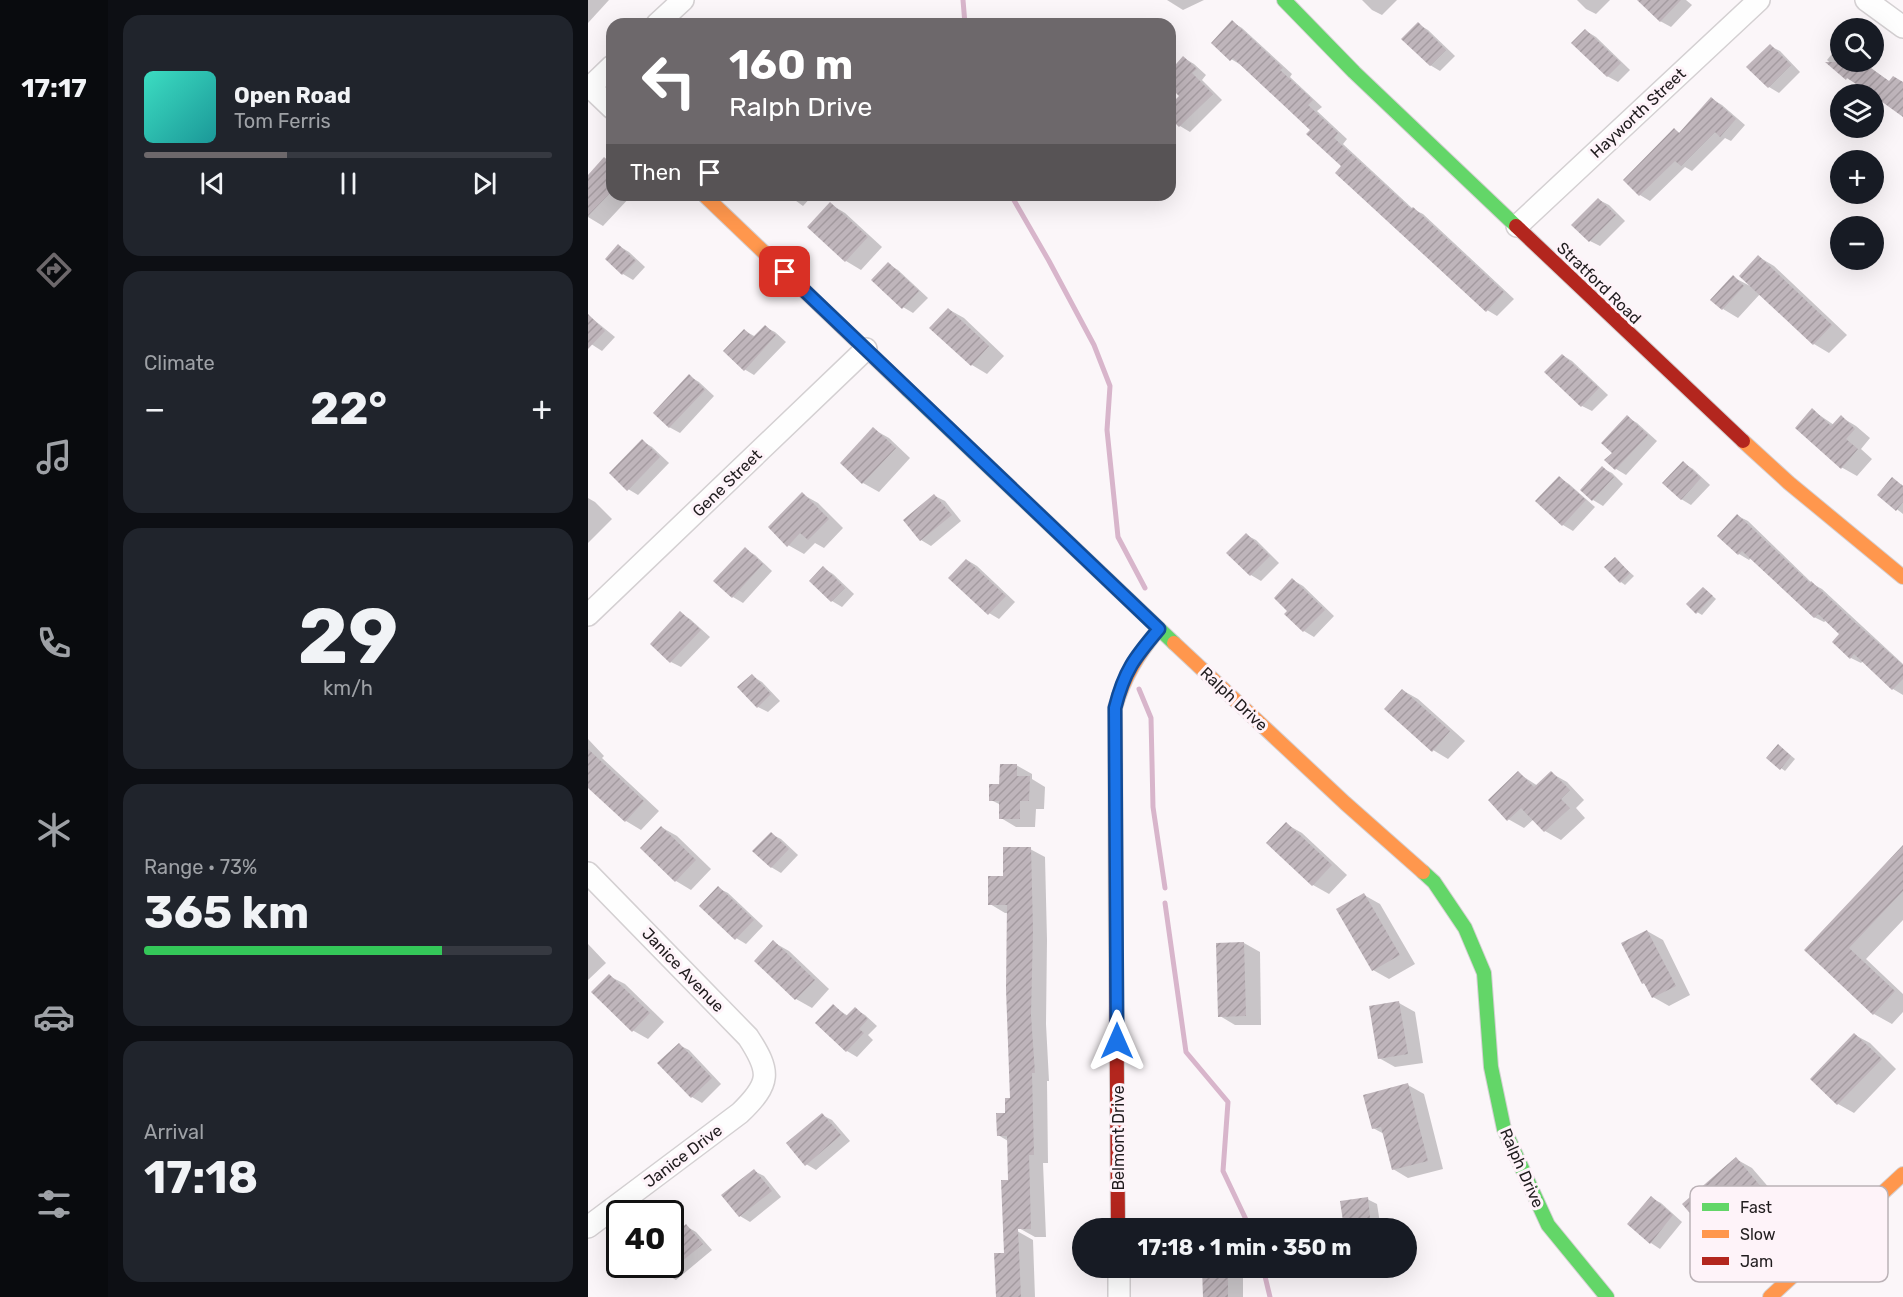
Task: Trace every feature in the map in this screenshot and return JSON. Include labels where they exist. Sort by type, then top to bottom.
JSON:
[{"type":"street","points":[[664,18],[683,0]]},
{"type":"street","name":"Stratford Road","points":[[1284,0],[1347,64],[1694,397],[1789,483],[1903,577]]},
{"type":"street","name":"Hayworth Street","points":[[1517,226],[1759,0]]},
{"type":"street","points":[[1866,0],[1903,27]]},
{"type":"street","points":[[606,72],[589,88],[606,103]]},
{"type":"street","name":"Ralph Drive","points":[[710,201],[1159,629],[1345,803],[1434,882],[1465,928],[1484,973],[1491,1067],[1503,1129],[1548,1225],[1607,1297]]},
{"type":"street","name":"Gene Street","points":[[588,615],[866,350]]},
{"type":"street","name":"Belmont Drive","points":[[1118,1218],[1115,708],[1121,684],[1132,663],[1159,629]]},
{"type":"street","name":"Janice Avenue","points":[[588,873],[748,1037],[760,1056],[766,1074]]},
{"type":"street","name":"Janice Drive","points":[[588,1227],[740,1113],[757,1096],[766,1074]]},
{"type":"street","points":[[1888,1188],[1903,1174]]},
{"type":"street","points":[[1119,1278],[1119,1297]]},
{"type":"street","points":[[1770,1297],[1786,1282]]},
{"type":"building","points":[[1637,0],[1681,0],[1660,22]]},
{"type":"building","points":[[1232,20],[1283,68],[1280,70],[1313,100],[1308,105],[1338,133],[1334,138],[1411,209],[1413,207],[1504,292],[1486,312],[1335,173],[1341,166],[1306,134],[1310,130],[1233,58],[1230,61],[1211,43]]},
{"type":"building","points":[[1418,22],[1446,50],[1430,66],[1401,39]]},
{"type":"building","points":[[1585,29],[1621,63],[1607,77],[1571,43]]},
{"type":"building","points":[[1770,44],[1791,65],[1768,88],[1746,67]]},
{"type":"building","points":[[1183,56],[1197,69],[1192,73],[1213,94],[1179,127],[1176,124],[1176,99],[1179,96],[1176,93],[1176,64]]},
{"type":"building","points":[[1837,72],[1876,72],[1889,81],[1893,76],[1903,82],[1903,117],[1884,103],[1884,84],[1856,84],[1847,78],[1846,80]]},
{"type":"building","points":[[1711,97],[1736,119],[1720,137],[1715,132],[1681,166],[1675,161],[1639,196],[1623,180],[1674,128],[1679,133]]},
{"type":"building","points":[[604,157],[606,159],[606,197],[588,216],[588,175]]},
{"type":"building","points":[[1598,198],[1616,215],[1589,242],[1571,225]]},
{"type":"building","points":[[830,202],[868,237],[845,262],[807,227]]},
{"type":"building","points":[[618,244],[636,261],[622,275],[605,259]]},
{"type":"building","points":[[1758,255],[1832,325],[1813,345],[1739,276]]},
{"type":"building","points":[[888,262],[919,291],[902,309],[871,280]]},
{"type":"building","points":[[1733,275],[1744,286],[1722,310],[1710,300]]},
{"type":"building","points":[[948,308],[989,346],[971,366],[929,328]]},
{"type":"building","points":[[588,314],[605,331],[588,349]]},
{"type":"building","points":[[765,325],[776,335],[744,371],[723,351],[744,329],[753,337]]},
{"type":"building","points":[[1562,354],[1599,388],[1581,407],[1544,372]]},
{"type":"building","points":[[689,374],[705,390],[669,428],[653,413]]},
{"type":"building","points":[[1812,408],[1831,426],[1841,415],[1855,429],[1846,439],[1858,449],[1841,469],[1795,428]]},
{"type":"building","points":[[1627,415],[1648,435],[1615,470],[1604,460],[1612,453],[1601,443]]},
{"type":"building","points":[[873,427],[896,448],[862,484],[840,463]]},
{"type":"building","points":[[642,439],[660,457],[627,491],[609,473]]},
{"type":"building","points":[[1683,461],[1701,478],[1681,500],[1662,483]]},
{"type":"building","points":[[1602,466],[1614,477],[1592,501],[1580,490]]},
{"type":"building","points":[[1559,476],[1586,500],[1562,526],[1535,501]]},
{"type":"building","points":[[1892,477],[1903,486],[1903,502],[1896,511],[1877,495]]},
{"type":"building","points":[[802,492],[829,519],[808,540],[800,533],[787,547],[768,527]]},
{"type":"building","points":[[934,494],[952,515],[920,541],[903,520]]},
{"type":"building","points":[[1737,514],[1810,583],[1811,581],[1903,665],[1903,679],[1892,690],[1854,654],[1850,659],[1832,642],[1839,634],[1818,614],[1814,618],[1742,551],[1738,555],[1717,536]]},
{"type":"building","points":[[1246,533],[1270,556],[1250,576],[1226,553]]},
{"type":"building","points":[[745,547],[763,564],[732,598],[713,581]]},
{"type":"building","points":[[1615,557],[1630,573],[1620,583],[1604,567]]},
{"type":"building","points":[[966,559],[1006,596],[988,615],[948,578]]},
{"type":"building","points":[[823,566],[845,588],[831,602],[809,581]]},
{"type":"building","points":[[1292,578],[1325,610],[1303,632],[1284,614],[1287,611],[1274,598]]},
{"type":"building","points":[[1703,587],[1713,596],[1696,614],[1686,604]]},
{"type":"building","points":[[680,611],[701,630],[670,663],[650,644]]},
{"type":"building","points":[[752,674],[771,694],[757,708],[737,687]]},
{"type":"building","points":[[1402,689],[1450,731],[1432,752],[1384,709]]},
{"type":"building","points":[[1778,744],[1791,756],[1780,770],[1766,758]]},
{"type":"building","points":[[588,749],[644,801],[625,822],[588,788]]},
{"type":"building","points":[[1000,764],[1017,764],[1017,776],[1030,776],[1029,801],[1020,801],[1020,819],[999,819],[999,801],[989,801],[989,784],[999,784]]},
{"type":"building","points":[[1518,771],[1534,787],[1551,771],[1570,790],[1561,799],[1570,808],[1544,832],[1521,808],[1507,821],[1488,800]]},
{"type":"building","points":[[1286,822],[1332,865],[1312,886],[1266,843]]},
{"type":"building","points":[[661,826],[696,860],[675,882],[640,848]]},
{"type":"building","points":[[771,832],[789,849],[771,868],[752,851]]},
{"type":"building","points":[[1903,845],[1903,891],[1849,948],[1895,991],[1873,1015],[1804,950]]},
{"type":"building","points":[[1003,847],[1031,847],[1034,1155],[1029,1155],[1031,1229],[1018,1229],[1021,1297],[996,1297],[994,1253],[1004,1253],[1001,1180],[1008,1180],[1007,1136],[997,1136],[996,1113],[1005,1113],[1005,1098],[1010,1098],[1006,989],[1007,905],[988,905],[988,876],[1003,876]]},
{"type":"building","points":[[718,886],[754,920],[735,940],[699,906]]},
{"type":"building","points":[[1364,893],[1400,955],[1372,971],[1336,909]]},
{"type":"building","points":[[1647,930],[1676,986],[1652,998],[1644,983],[1642,984],[1621,943]]},
{"type":"building","points":[[773,940],[815,980],[795,1000],[754,961]]},
{"type":"building","points":[[1244,942],[1246,1016],[1218,1017],[1216,943]]},
{"type":"building","points":[[609,974],[650,1013],[632,1032],[591,992]]},
{"type":"building","points":[[1399,1001],[1408,1054],[1378,1059],[1369,1006]]},
{"type":"building","points":[[833,1004],[846,1016],[855,1007],[868,1019],[859,1029],[864,1033],[846,1052],[815,1023]]},
{"type":"building","points":[[1854,1033],[1882,1059],[1837,1105],[1810,1079]]},
{"type":"building","points":[[679,1043],[712,1078],[691,1098],[657,1063]]},
{"type":"building","points":[[1408,1083],[1428,1161],[1392,1170],[1381,1127],[1372,1129],[1363,1095]]},
{"type":"building","points":[[822,1113],[841,1135],[805,1166],[786,1143]]},
{"type":"building","points":[[1736,1157],[1760,1186],[1703,1186]]},
{"type":"building","points":[[754,1169],[772,1191],[739,1217],[721,1195]]},
{"type":"building","points":[[1651,1196],[1673,1215],[1650,1244],[1627,1224]]},
{"type":"building","points":[[1368,1197],[1370,1218],[1343,1218],[1340,1201]]},
{"type":"building","points":[[1690,1197],[1690,1213],[1682,1204]]},
{"type":"building","points":[[686,1224],[703,1244],[684,1260],[684,1226]]},
{"type":"building","points":[[1202,1278],[1228,1278],[1228,1297],[1203,1297]]},
{"type":"waterway","points":[[963,0],[964,18]]},
{"type":"waterway","points":[[1014,201],[1094,345],[1110,386],[1107,430],[1118,537],[1145,588]]},
{"type":"waterway","points":[[1139,689],[1151,718],[1153,807],[1165,888]]},
{"type":"waterway","points":[[1165,903],[1186,1052],[1228,1102],[1223,1171],[1245,1218]]},
{"type":"waterway","points":[[1265,1278],[1270,1297]]},
{"type":"traffic: fast","points":[[1284,0],[1354,72],[1516,226]]},
{"type":"traffic: fast","points":[[908,390],[1174,643]]},
{"type":"traffic: fast","points":[[1423,872],[1434,882],[1465,928],[1484,973],[1491,1067],[1504,1129],[1548,1225],[1607,1297]]},
{"type":"traffic: slow","points":[[710,201],[908,390]]},
{"type":"traffic: slow","points":[[1743,441],[1789,483],[1903,577]]},
{"type":"traffic: slow","points":[[1116,950],[1115,708],[1132,666],[1159,629]]},
{"type":"traffic: slow","points":[[1174,643],[1345,803],[1423,872]]},
{"type":"traffic: slow","points":[[1888,1188],[1903,1174]]},
{"type":"traffic: slow","points":[[1770,1297],[1786,1282]]},
{"type":"traffic: jam","points":[[1516,226],[1743,441]]},
{"type":"traffic: jam","points":[[1116,950],[1118,1218]]},
{"type":"route","points":[[785,272],[1159,629],[1132,663],[1121,684],[1115,708],[1117,1041]]}]
